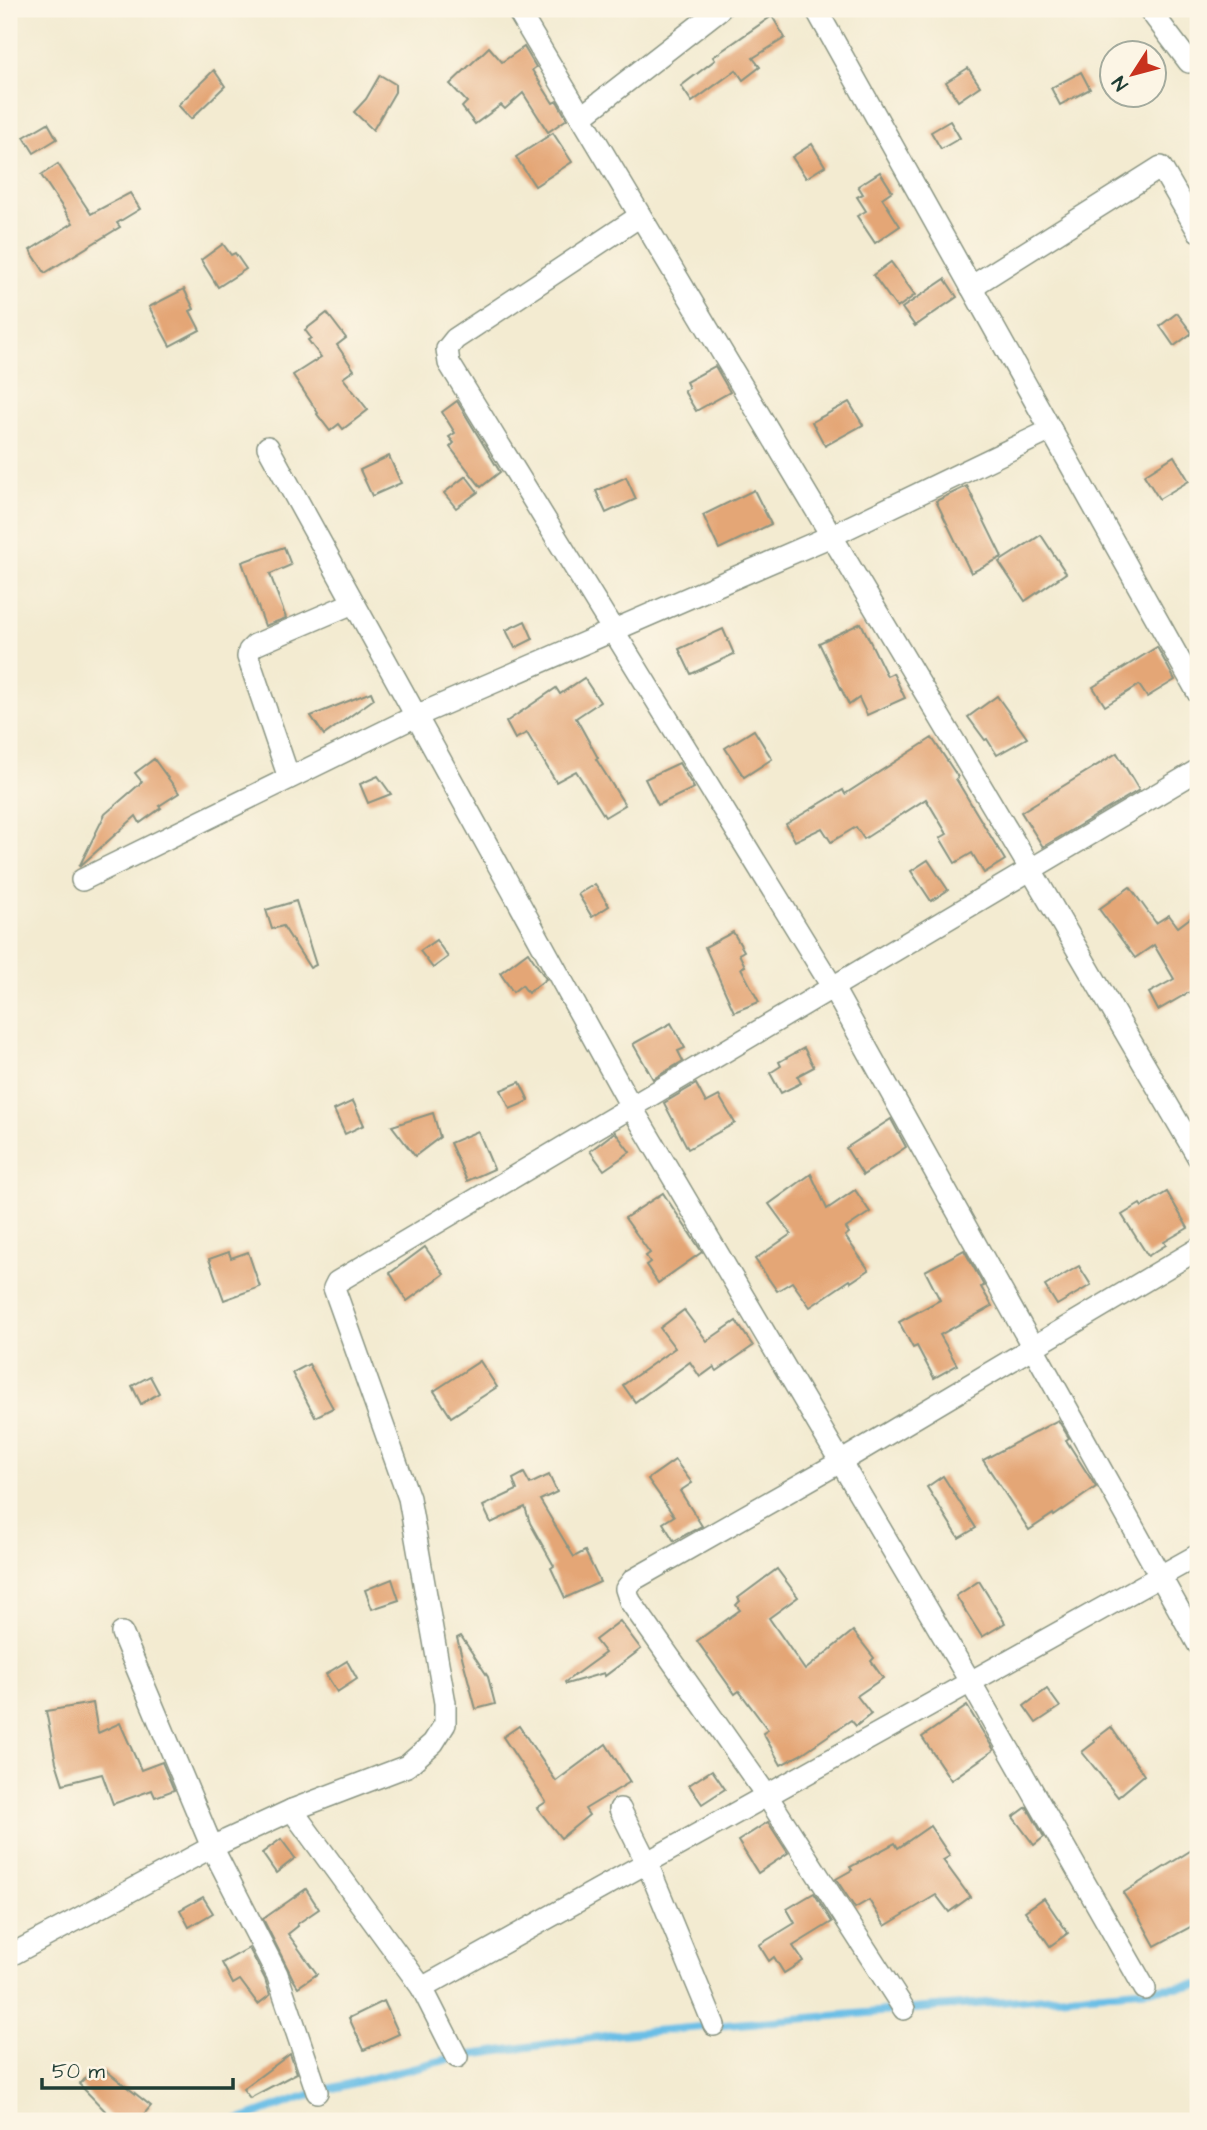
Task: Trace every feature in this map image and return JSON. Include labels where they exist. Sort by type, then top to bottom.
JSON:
[{"type":"street","points":[[517,9],[1031,870],[1198,1157]]},
{"type":"street","points":[[581,117],[720,9]]},
{"type":"street","points":[[816,9],[1198,693]]},
{"type":"street","points":[[1149,9],[1189,62],[1198,58]]},
{"type":"street","points":[[971,287],[1161,167],[1198,231]]},
{"type":"street","points":[[640,216],[455,338],[447,349],[449,363],[833,988],[1198,1644]]},
{"type":"street","points":[[82,880],[416,716],[831,536],[1051,430]]},
{"type":"street","points":[[268,447],[632,1108],[971,1682],[1145,1989]]},
{"type":"street","points":[[289,779],[248,657],[249,651],[255,645],[353,603]]},
{"type":"street","points":[[9,1955],[212,1847],[292,1810],[407,1766],[433,1743],[444,1724],[445,1703],[409,1498],[334,1288],[337,1282],[1198,770]]},
{"type":"street","points":[[904,2010],[767,1796],[630,1601],[626,1589],[633,1580],[842,1461],[1198,1249]]},
{"type":"street","points":[[422,1988],[1198,1555]]},
{"type":"street","points":[[122,1633],[212,1847],[277,1974],[317,2092]]},
{"type":"street","points":[[620,1808],[647,1863],[714,2025]]},
{"type":"street","points":[[292,1810],[422,1988],[457,2057]]},
{"type":"building","points":[[772,16],[785,38],[753,58],[760,67],[743,80],[736,70],[692,102],[681,86],[715,60],[713,57]]},
{"type":"building","points":[[489,47],[502,62],[524,47],[536,67],[532,70],[553,103],[557,101],[567,119],[548,132],[523,93],[505,109],[501,105],[475,124],[462,107],[467,102],[450,84]]},
{"type":"building","points":[[968,68],[980,86],[958,101],[946,82]]},
{"type":"building","points":[[214,70],[225,86],[191,119],[178,105]]},
{"type":"building","points":[[1081,72],[1090,89],[1060,105],[1051,88]]},
{"type":"building","points":[[380,75],[395,84],[395,92],[373,130],[354,112],[366,99]]},
{"type":"building","points":[[950,121],[960,138],[941,149],[931,132]]},
{"type":"building","points":[[48,123],[57,139],[34,153],[24,137]]},
{"type":"building","points":[[553,133],[572,162],[535,186],[516,157]]},
{"type":"building","points":[[812,144],[825,166],[806,178],[792,157]]},
{"type":"building","points":[[58,164],[91,214],[130,193],[140,209],[117,223],[120,227],[45,273],[30,250],[73,223],[41,175]]},
{"type":"building","points":[[880,172],[892,191],[882,198],[900,226],[875,243],[857,216],[866,211],[857,197],[863,194],[858,186]]},
{"type":"building","points":[[223,244],[231,255],[235,253],[246,269],[218,287],[201,260]]},
{"type":"building","points":[[891,262],[915,295],[897,308],[873,275]]},
{"type":"building","points":[[945,279],[957,297],[915,326],[902,308]]},
{"type":"building","points":[[184,289],[194,309],[190,311],[200,330],[170,346],[149,307]]},
{"type":"building","points":[[327,313],[346,338],[337,345],[354,370],[343,378],[368,410],[343,429],[339,424],[330,431],[293,375],[321,357],[308,340],[311,338],[305,330]]},
{"type":"building","points":[[1177,313],[1192,333],[1174,346],[1160,326]]},
{"type":"building","points":[[715,366],[730,392],[696,411],[684,391],[689,388],[686,382]]},
{"type":"building","points":[[457,401],[500,472],[481,487],[450,447],[454,443],[449,437],[455,433],[442,412]]},
{"type":"building","points":[[849,402],[863,425],[825,446],[812,422]]},
{"type":"building","points":[[389,456],[401,483],[372,496],[360,470]]},
{"type":"building","points":[[1174,456],[1189,481],[1159,499],[1144,475]]},
{"type":"building","points":[[466,476],[478,492],[456,508],[444,493]]},
{"type":"building","points":[[626,477],[636,499],[606,513],[596,491]]},
{"type":"building","points":[[967,486],[1002,557],[971,573],[936,501]]},
{"type":"building","points":[[754,490],[771,524],[719,549],[703,515]]},
{"type":"building","points":[[1041,535],[1066,573],[1025,601],[999,562]]},
{"type":"building","points":[[284,547],[291,565],[270,574],[286,618],[265,626],[242,562]]},
{"type":"building","points":[[525,621],[533,639],[515,648],[506,630]]},
{"type":"building","points":[[861,623],[887,676],[893,673],[905,698],[867,715],[859,698],[849,705],[819,643]]},
{"type":"building","points":[[723,629],[734,654],[691,674],[679,649]]},
{"type":"building","points":[[1157,647],[1175,680],[1147,697],[1139,685],[1105,706],[1093,687]]},
{"type":"building","points":[[584,678],[600,702],[576,718],[598,758],[596,759],[625,805],[605,817],[576,771],[556,782],[527,733],[515,739],[506,722],[556,688],[560,694]]},
{"type":"building","points":[[371,692],[374,699],[324,735],[311,716]]},
{"type":"building","points":[[997,696],[1027,738],[997,755],[968,717]]},
{"type":"building","points":[[754,730],[772,759],[744,777],[725,748]]},
{"type":"building","points":[[932,738],[958,777],[956,779],[1005,860],[984,873],[972,853],[955,863],[940,838],[947,834],[926,799],[864,839],[856,827],[831,842],[822,828],[795,841],[786,824],[843,790],[845,794]]},
{"type":"building","points":[[1117,753],[1139,790],[1043,847],[1021,812]]},
{"type":"building","points":[[154,759],[179,793],[140,823],[136,816],[79,867],[105,814],[142,782],[135,773]]},
{"type":"building","points":[[679,763],[694,788],[658,805],[645,779]]},
{"type":"building","points":[[378,776],[391,794],[368,803],[360,784]]},
{"type":"building","points":[[928,860],[948,890],[931,901],[911,871]]},
{"type":"building","points":[[595,884],[609,906],[592,917],[578,894]]},
{"type":"building","points":[[1130,887],[1156,923],[1169,915],[1178,927],[1198,912],[1198,987],[1158,1010],[1149,993],[1174,979],[1154,945],[1135,958],[1099,909]]},
{"type":"building","points":[[296,901],[316,965],[310,968],[283,926],[272,929],[266,910]]},
{"type":"building","points":[[733,932],[744,951],[739,954],[745,966],[741,968],[759,1002],[734,1012],[705,947]]},
{"type":"building","points":[[436,940],[448,957],[433,968],[420,951]]},
{"type":"building","points":[[528,952],[546,979],[528,993],[522,985],[513,992],[500,973]]},
{"type":"building","points":[[671,1023],[685,1048],[678,1051],[683,1061],[653,1079],[633,1044]]},
{"type":"building","points":[[804,1048],[814,1067],[797,1076],[801,1083],[781,1093],[770,1073],[781,1066],[779,1062]]},
{"type":"building","points":[[520,1082],[529,1101],[510,1109],[501,1090]]},
{"type":"building","points":[[696,1084],[706,1103],[719,1096],[735,1123],[688,1149],[664,1103]]},
{"type":"building","points":[[353,1101],[364,1125],[345,1134],[334,1110]]},
{"type":"building","points":[[433,1113],[440,1137],[415,1156],[392,1126]]},
{"type":"building","points":[[891,1119],[906,1147],[863,1175],[846,1148]]},
{"type":"building","points":[[478,1131],[494,1169],[467,1181],[450,1143]]},
{"type":"building","points":[[615,1132],[630,1152],[604,1170],[590,1151]]},
{"type":"building","points":[[811,1174],[827,1209],[855,1190],[870,1212],[846,1228],[849,1233],[845,1236],[869,1270],[810,1307],[792,1282],[777,1291],[755,1259],[791,1234],[769,1204]]},
{"type":"building","points":[[1167,1192],[1188,1228],[1164,1242],[1166,1245],[1148,1256],[1122,1215]]},
{"type":"building","points":[[663,1193],[702,1252],[658,1283],[646,1265],[650,1262],[646,1256],[650,1253],[625,1218]]},
{"type":"building","points":[[425,1247],[444,1274],[407,1301],[390,1273]]},
{"type":"building","points":[[964,1250],[992,1306],[940,1335],[957,1365],[934,1378],[917,1346],[913,1348],[899,1322],[940,1300],[925,1271]]},
{"type":"building","points":[[229,1252],[231,1258],[248,1252],[260,1287],[224,1300],[209,1259]]},
{"type":"building","points":[[1079,1266],[1091,1285],[1057,1305],[1045,1286]]},
{"type":"building","points":[[684,1310],[707,1341],[736,1321],[753,1346],[717,1371],[714,1367],[700,1377],[690,1362],[635,1402],[623,1385],[675,1348],[660,1328]]},
{"type":"building","points":[[480,1361],[497,1387],[451,1417],[434,1391]]},
{"type":"building","points":[[309,1364],[333,1408],[315,1417],[292,1373]]},
{"type":"building","points":[[150,1376],[159,1393],[141,1404],[132,1386]]},
{"type":"building","points":[[1058,1420],[1069,1438],[1066,1440],[1096,1487],[1029,1530],[983,1460]]},
{"type":"building","points":[[675,1460],[692,1483],[680,1491],[702,1526],[674,1541],[663,1523],[674,1516],[648,1479]]},
{"type":"building","points":[[524,1473],[530,1484],[549,1475],[557,1492],[540,1500],[574,1557],[585,1551],[600,1582],[565,1598],[551,1568],[554,1566],[530,1523],[525,1507],[491,1523],[483,1506],[517,1490],[513,1479]]},
{"type":"building","points":[[943,1476],[976,1528],[959,1538],[927,1487]]},
{"type":"building","points":[[777,1569],[798,1597],[769,1618],[805,1670],[853,1631],[874,1658],[871,1661],[883,1678],[857,1696],[871,1714],[856,1726],[851,1720],[781,1765],[763,1733],[768,1730],[739,1691],[735,1694],[697,1641],[740,1610],[736,1605],[740,1601],[738,1598]]},
{"type":"building","points":[[392,1579],[399,1600],[372,1609],[365,1590]]},
{"type":"building","points":[[979,1581],[1005,1623],[982,1637],[956,1596]]},
{"type":"building","points":[[620,1621],[641,1649],[605,1676],[604,1673],[566,1684],[565,1682],[605,1653],[595,1640]]},
{"type":"building","points":[[461,1636],[488,1677],[495,1704],[476,1709],[457,1638]]},
{"type":"building","points":[[347,1661],[357,1679],[337,1692],[326,1674]]},
{"type":"building","points":[[1047,1689],[1060,1707],[1036,1723],[1024,1706]]},
{"type":"building","points":[[93,1703],[98,1733],[120,1723],[141,1770],[162,1762],[174,1790],[155,1797],[152,1790],[113,1804],[102,1774],[63,1784],[46,1711]]},
{"type":"building","points":[[967,1706],[994,1750],[951,1780],[922,1737]]},
{"type":"building","points":[[519,1726],[556,1781],[606,1744],[630,1782],[585,1809],[589,1815],[561,1838],[537,1808],[546,1802],[503,1737]]},
{"type":"building","points":[[1111,1727],[1144,1775],[1118,1797],[1082,1752]]},
{"type":"building","points":[[712,1770],[725,1789],[702,1804],[689,1785]]},
{"type":"building","points":[[1027,1807],[1044,1837],[1034,1845],[1013,1817]]},
{"type":"building","points":[[768,1822],[788,1853],[758,1873],[738,1841]]},
{"type":"building","points":[[930,1826],[950,1856],[943,1860],[970,1897],[949,1912],[936,1895],[885,1926],[869,1900],[855,1908],[836,1879],[852,1870],[850,1867],[895,1843],[898,1848]]},
{"type":"building","points":[[281,1839],[295,1858],[276,1873],[262,1853]]},
{"type":"building","points":[[1198,1846],[1198,1923],[1155,1946],[1123,1893]]},
{"type":"building","points":[[306,1889],[319,1909],[297,1924],[288,1934],[317,1974],[298,1987],[263,1919]]},
{"type":"building","points":[[814,1893],[832,1922],[793,1946],[803,1961],[784,1973],[774,1957],[769,1961],[759,1945],[795,1923],[787,1909]]},
{"type":"building","points":[[203,1897],[213,1913],[189,1927],[180,1910]]},
{"type":"building","points":[[1044,1898],[1068,1933],[1050,1946],[1025,1911]]},
{"type":"building","points":[[249,1948],[270,1995],[258,2004],[240,1980],[233,1984],[222,1963]]},
{"type":"building","points":[[384,2001],[399,2034],[364,2050],[349,2018]]},
{"type":"building","points":[[290,2054],[297,2073],[250,2098],[243,2089]]},
{"type":"building","points":[[104,2069],[151,2106],[138,2121],[115,2121],[79,2084],[93,2070],[98,2077]]},
{"type":"waterway","points":[[237,2121],[317,2092],[457,2057],[619,2034],[1198,1985]]}]
